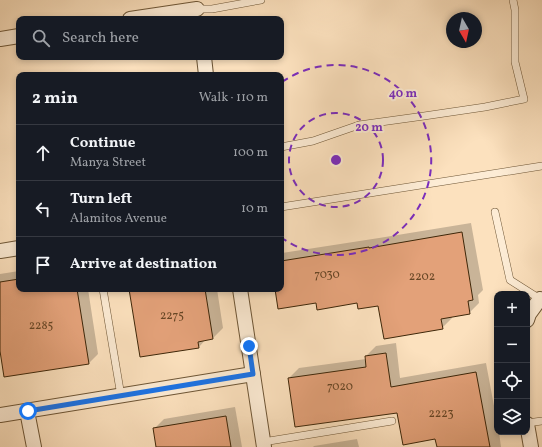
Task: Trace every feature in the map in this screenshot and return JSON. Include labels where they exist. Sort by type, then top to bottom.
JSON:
[{"type":"street","points":[[150,16],[198,9]]},
{"type":"street","points":[[0,39],[16,36]]},
{"type":"street","points":[[204,60],[206,72]]},
{"type":"street","points":[[0,251],[16,248]]},
{"type":"street","points":[[240,292],[264,444]]},
{"type":"street","points":[[530,312],[540,299]]},
{"type":"street","points":[[0,415],[253,374]]},
{"type":"street","points":[[28,411],[34,447]]},
{"type":"street","points":[[529,435],[531,447]]},
{"type":"lane","points":[[198,9],[212,9],[261,0]]},
{"type":"lane","points":[[284,147],[313,141],[359,125],[485,107],[524,99],[515,62],[515,10],[513,0]]},
{"type":"lane","points":[[284,208],[542,166]]},
{"type":"lane","points":[[495,212],[510,280],[540,299]]},
{"type":"lane","points":[[104,292],[121,396]]},
{"type":"lane","points":[[264,444],[392,421]]},
{"type":"lane","points":[[530,423],[542,421]]},
{"type":"building","points":[[462,232],[473,300],[468,301],[470,314],[441,319],[443,329],[384,339],[378,306],[358,309],[357,303],[317,310],[316,303],[278,309],[275,292],[284,292],[284,261]]},
{"type":"building","points":[[16,279],[16,292],[77,292],[89,364],[4,377],[0,351],[0,282]]},
{"type":"building","points":[[129,292],[205,292],[213,339],[198,342],[199,348],[140,357]]},
{"type":"building","points":[[386,353],[391,387],[476,372],[490,447],[437,447],[435,439],[403,445],[397,413],[295,427],[288,378],[366,367],[365,356]]},
{"type":"building","points":[[226,416],[231,447],[156,447],[153,428]]},
{"type":"route","points":[[28,411],[253,374],[249,346]]}]
